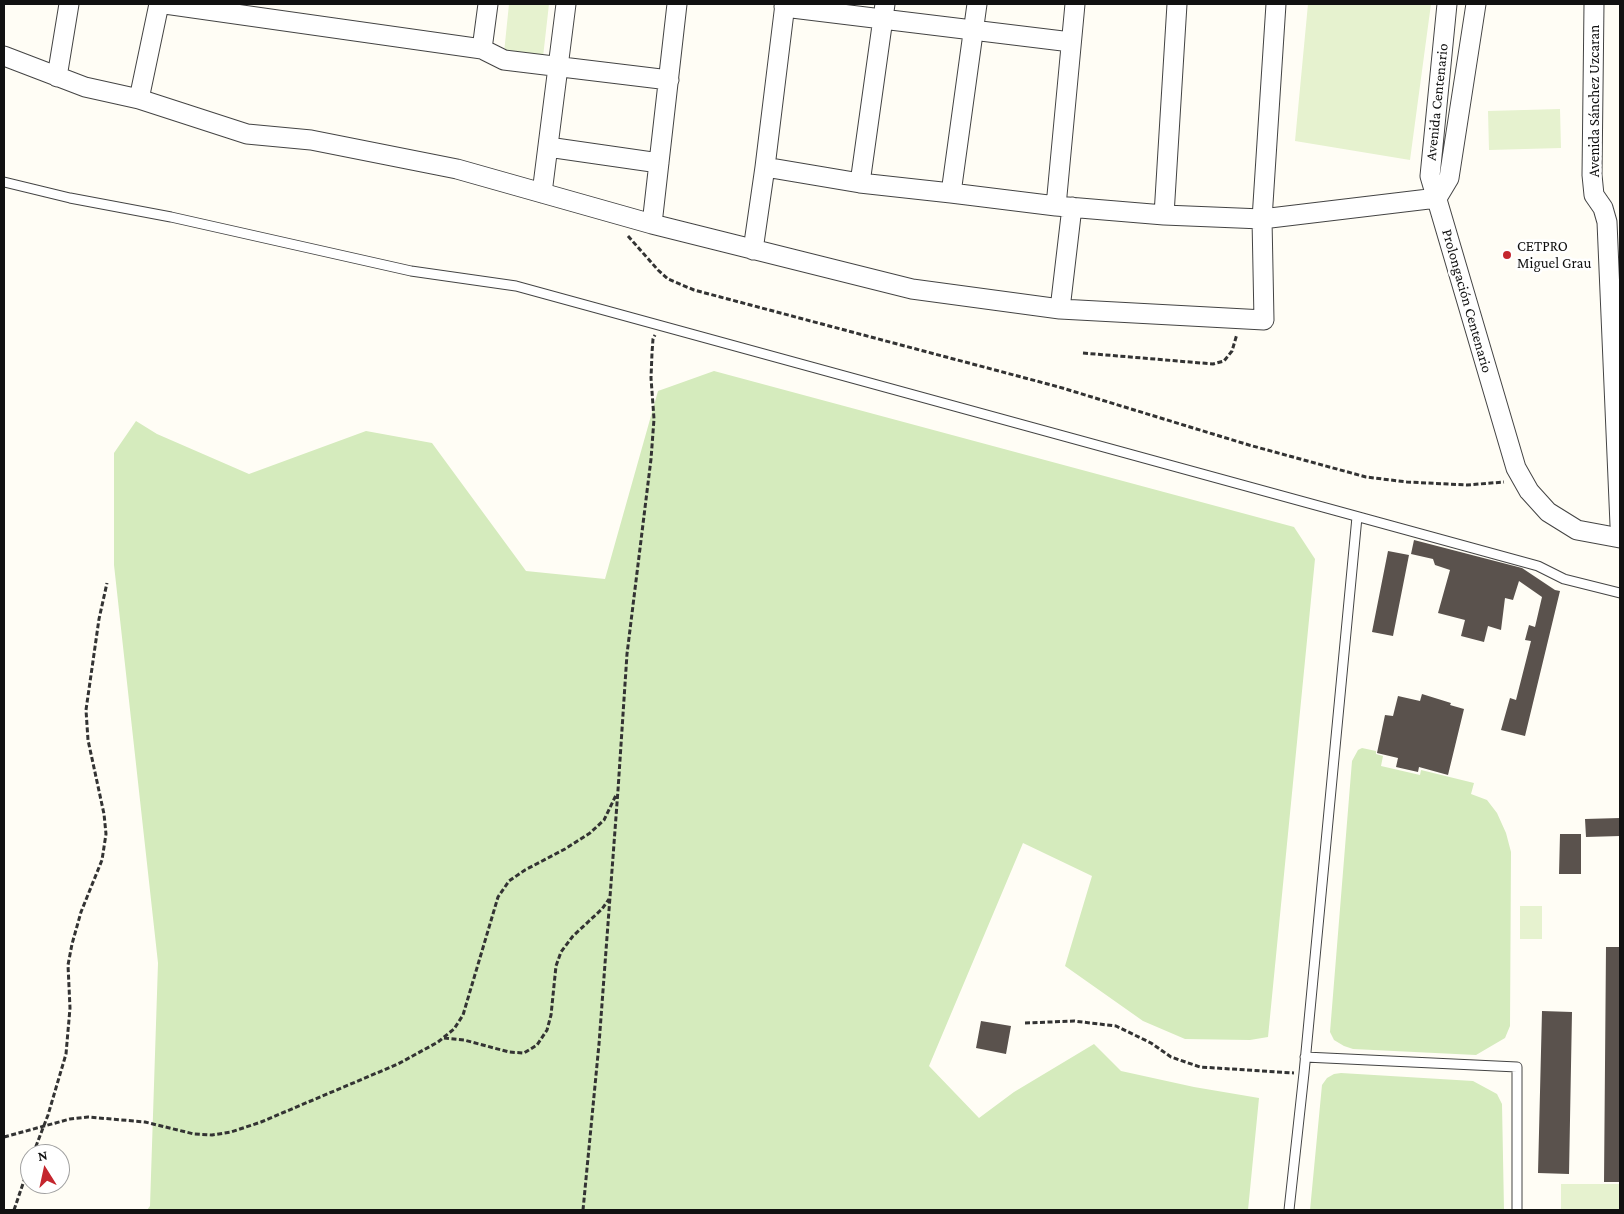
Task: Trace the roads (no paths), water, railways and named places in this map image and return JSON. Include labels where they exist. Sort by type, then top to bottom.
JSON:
[{"type":"street","points":[[56,77],[69,4]]},
{"type":"street","points":[[139,99],[159,4]]},
{"type":"street","points":[[165,4],[482,49],[504,60],[668,80]]},
{"type":"street","points":[[482,49],[488,4]]},
{"type":"street","points":[[542,193],[566,4]]},
{"type":"street","points":[[652,224],[677,4]]},
{"type":"street","points":[[951,194],[977,4]]},
{"type":"street","points":[[1060,308],[1071,42],[1075,4]]},
{"type":"street","points":[[1164,215],[1176,4]]},
{"type":"street","points":[[4,56],[56,77],[104,92],[139,99],[247,134],[311,140],[456,168],[652,224],[912,289],[1060,308],[1264,320],[1262,219],[1276,4]]},
{"type":"street","name":"Avenida Centenario","points":[[1437,198],[1430,176],[1447,4]]},
{"type":"street","points":[[766,167],[860,183],[951,194],[1164,215],[1262,219],[1437,198],[1449,178],[1476,4]]},
{"type":"street","name":"Avenida Sánchez Uzcaran","points":[[1594,4],[1592,175],[1594,195],[1604,208],[1607,222],[1620,526]]},
{"type":"street","points":[[753,250],[766,167],[785,6],[884,12],[974,31],[1071,42]]},
{"type":"street","points":[[860,183],[884,12]]},
{"type":"street","points":[[548,147],[659,163]]},
{"type":"street","name":"Prolongación Centenario","points":[[1437,198],[1516,468],[1529,491],[1548,512],[1577,530],[1620,538]]},
{"type":"lane","points":[[4,182],[70,198],[171,217],[411,270],[516,286],[1538,566],[1564,579],[1620,593]]},
{"type":"lane","points":[[1289,1210],[1304,1073],[1357,517]]},
{"type":"lane","points":[[1305,1057],[1517,1067],[1516,1210]]},
{"type":"place","name":"CETPRO Miguel Grau","points":[[1507,255]]}]
